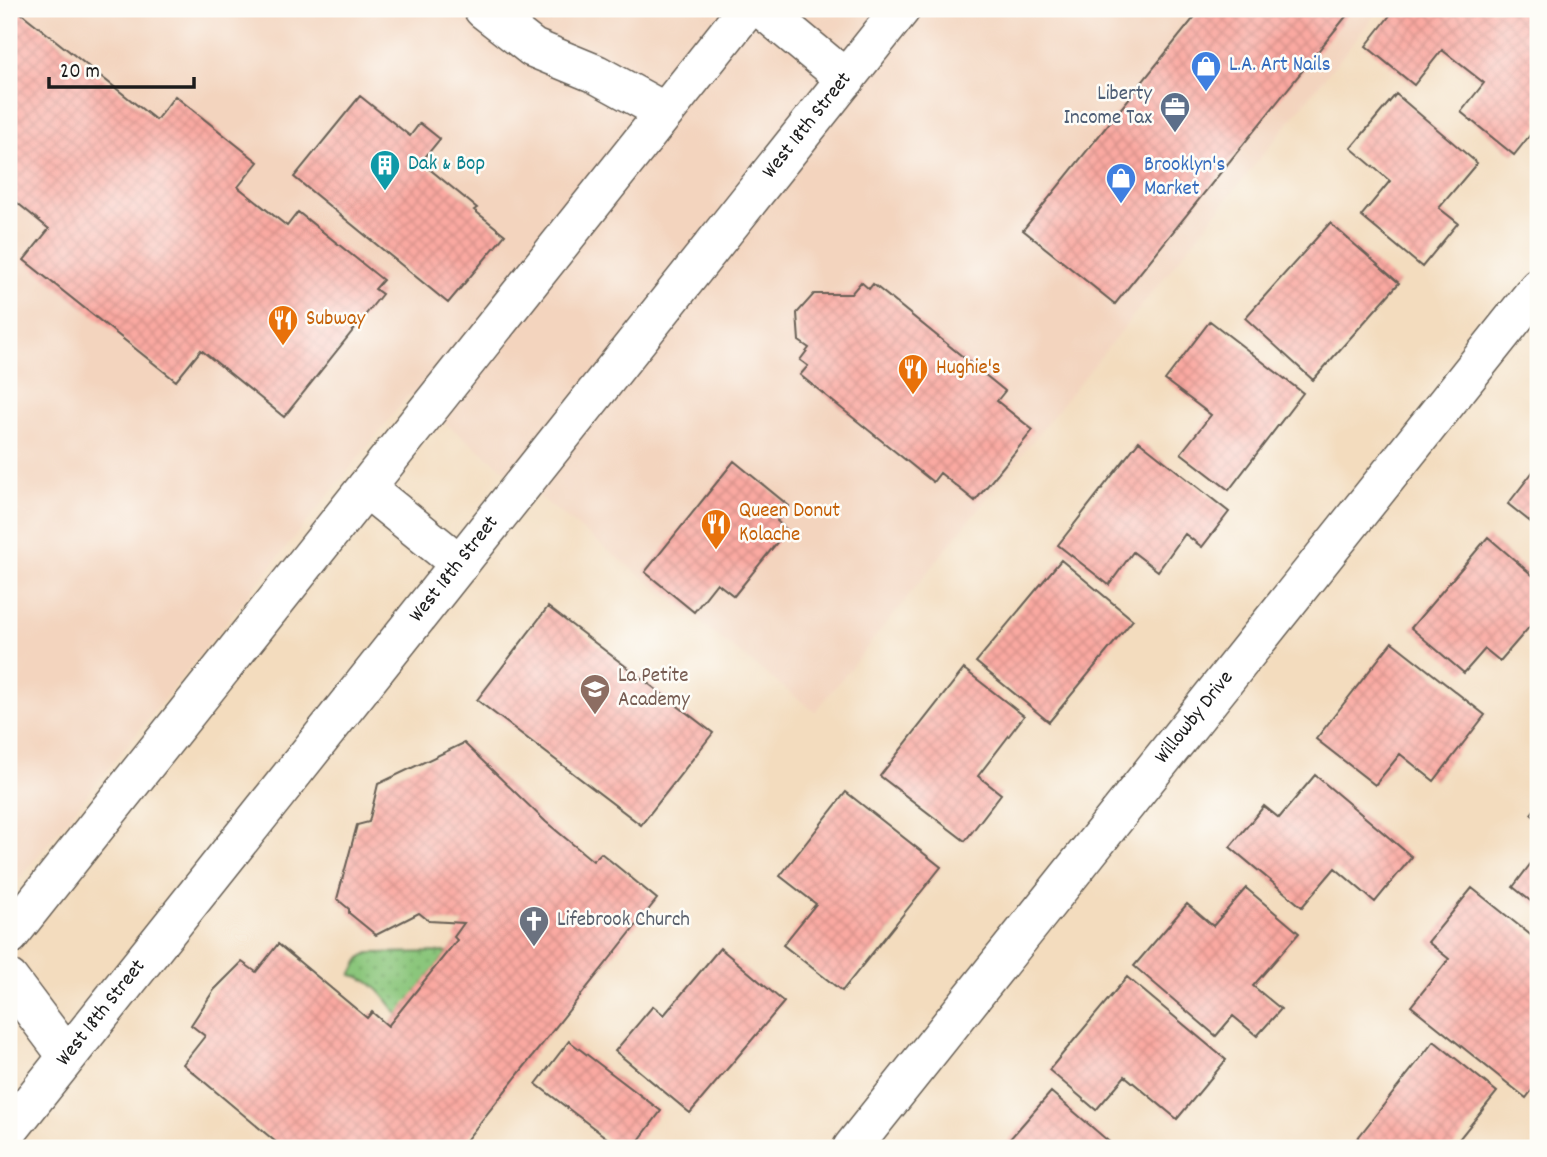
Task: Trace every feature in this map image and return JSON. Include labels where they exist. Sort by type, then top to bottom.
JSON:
[{"type":"main road","points":[[483,9],[533,48],[596,74],[665,112]]},
{"type":"main road","points":[[11,929],[747,9]]},
{"type":"main road","points":[[762,9],[846,79]]},
{"type":"main road","name":"West 18th Street","points":[[9,1130],[901,9]]},
{"type":"main road","name":"Willowby Drive","points":[[852,1148],[1538,288]]},
{"type":"main road","points":[[366,488],[460,564]]},
{"type":"main road","points":[[9,979],[67,1056]]},
{"type":"shaded area","points":[[9,9],[1380,9],[815,712],[409,395],[9,892]]},
{"type":"green space","points":[[448,952],[398,1015],[372,984],[351,975],[360,959],[369,953]]},
{"type":"building","points":[[9,9],[16,9],[156,120],[175,96],[258,162],[238,187],[287,226],[298,212],[383,280],[375,289],[382,294],[284,417],[201,350],[176,381],[24,260],[49,229],[9,196]]},
{"type":"building","points":[[507,9],[539,9],[527,24]]},
{"type":"building","points":[[539,9],[558,9],[550,18]]},
{"type":"building","points":[[1201,9],[1352,9],[1115,304],[1023,230]]},
{"type":"building","points":[[1395,9],[1526,9],[1538,18],[1538,125],[1514,155],[1461,112],[1484,83],[1442,50],[1414,85],[1366,46]]},
{"type":"building","points":[[1396,94],[1477,163],[1439,208],[1458,223],[1422,267],[1361,216],[1390,181],[1351,148]]},
{"type":"building","name":"Dak & Bop","points":[[360,96],[410,136],[420,123],[440,139],[421,162],[505,235],[448,303],[294,177]]},
{"type":"building","points":[[1330,223],[1399,283],[1313,380],[1245,318]]},
{"type":"building","name":"Hughie's","points":[[861,282],[869,289],[873,284],[1005,391],[997,401],[1033,430],[975,501],[940,473],[933,482],[800,375],[808,366],[800,360],[809,348],[799,341],[797,313],[814,294],[851,294]]},
{"type":"building","points":[[1210,321],[1303,393],[1229,490],[1181,453],[1211,415],[1165,380]]},
{"type":"building","points":[[1139,441],[1229,512],[1202,547],[1185,534],[1158,571],[1133,552],[1109,585],[1058,545]]},
{"type":"building","name":"Queen Donut Kolache","points":[[734,461],[789,506],[777,521],[787,530],[734,596],[717,583],[694,612],[645,572]]},
{"type":"building","points":[[1535,469],[1538,471],[1538,528],[1508,504]]},
{"type":"building","points":[[1488,537],[1538,580],[1538,617],[1500,661],[1485,649],[1464,673],[1411,628]]},
{"type":"building","points":[[1061,560],[1133,620],[1049,722],[976,662]]},
{"type":"building","name":"La Petite Academy","points":[[548,607],[713,733],[641,825],[477,700]]},
{"type":"building","points":[[1392,642],[1485,715],[1434,781],[1400,754],[1375,785],[1316,739]]},
{"type":"building","points":[[964,669],[1024,716],[978,776],[1001,794],[965,841],[880,776]]},
{"type":"building","name":"Lifebrook Church","points":[[464,743],[546,822],[593,861],[601,853],[657,899],[460,1148],[283,1148],[183,1064],[205,1036],[191,1025],[214,990],[242,962],[256,972],[278,944],[367,1018],[372,1012],[388,1026],[457,940],[454,937],[464,923],[429,921],[419,913],[376,935],[349,913],[349,909],[337,899],[357,825],[369,822],[378,784]]},
{"type":"building","points":[[1315,775],[1412,857],[1375,902],[1335,868],[1302,907],[1230,847],[1264,806],[1279,818]]},
{"type":"building","points":[[846,792],[941,867],[842,991],[783,945],[816,904],[780,876]]},
{"type":"building","points":[[1538,805],[1538,820],[1531,814]]},
{"type":"building","points":[[1538,854],[1538,907],[1513,887]]},
{"type":"building","points":[[1246,888],[1299,933],[1253,986],[1281,1009],[1257,1036],[1233,1016],[1216,1036],[1134,966],[1187,904],[1213,926]]},
{"type":"building","points":[[1472,888],[1538,941],[1538,1082],[1526,1098],[1411,1006],[1449,959],[1428,942]]},
{"type":"building","points":[[720,948],[784,1002],[690,1113],[615,1051],[653,1006],[664,1015]]},
{"type":"building","points":[[1127,977],[1226,1060],[1177,1119],[1125,1076],[1096,1110],[1049,1070]]},
{"type":"building","points":[[569,1041],[661,1111],[633,1148],[620,1148],[536,1084]]},
{"type":"building","points":[[1434,1041],[1497,1092],[1452,1148],[1358,1148],[1353,1144]]},
{"type":"building","points":[[1051,1092],[1114,1146],[1002,1148]]},
{"type":"place","name":"L.A. Art Nails","points":[[1206,93]]},
{"type":"place","name":"Liberty Income Tax","points":[[1175,134]]},
{"type":"place","name":"Dak & Bop","points":[[385,192]]},
{"type":"place","name":"Brooklyn's Market","points":[[1121,205]]},
{"type":"place","name":"Subway","points":[[283,347]]},
{"type":"place","name":"Hughie's","points":[[913,396]]},
{"type":"place","name":"Queen Donut Kolache","points":[[716,551]]},
{"type":"place","name":"La Petite Academy","points":[[595,716]]},
{"type":"place","name":"Lifebrook Church","points":[[534,948]]}]
